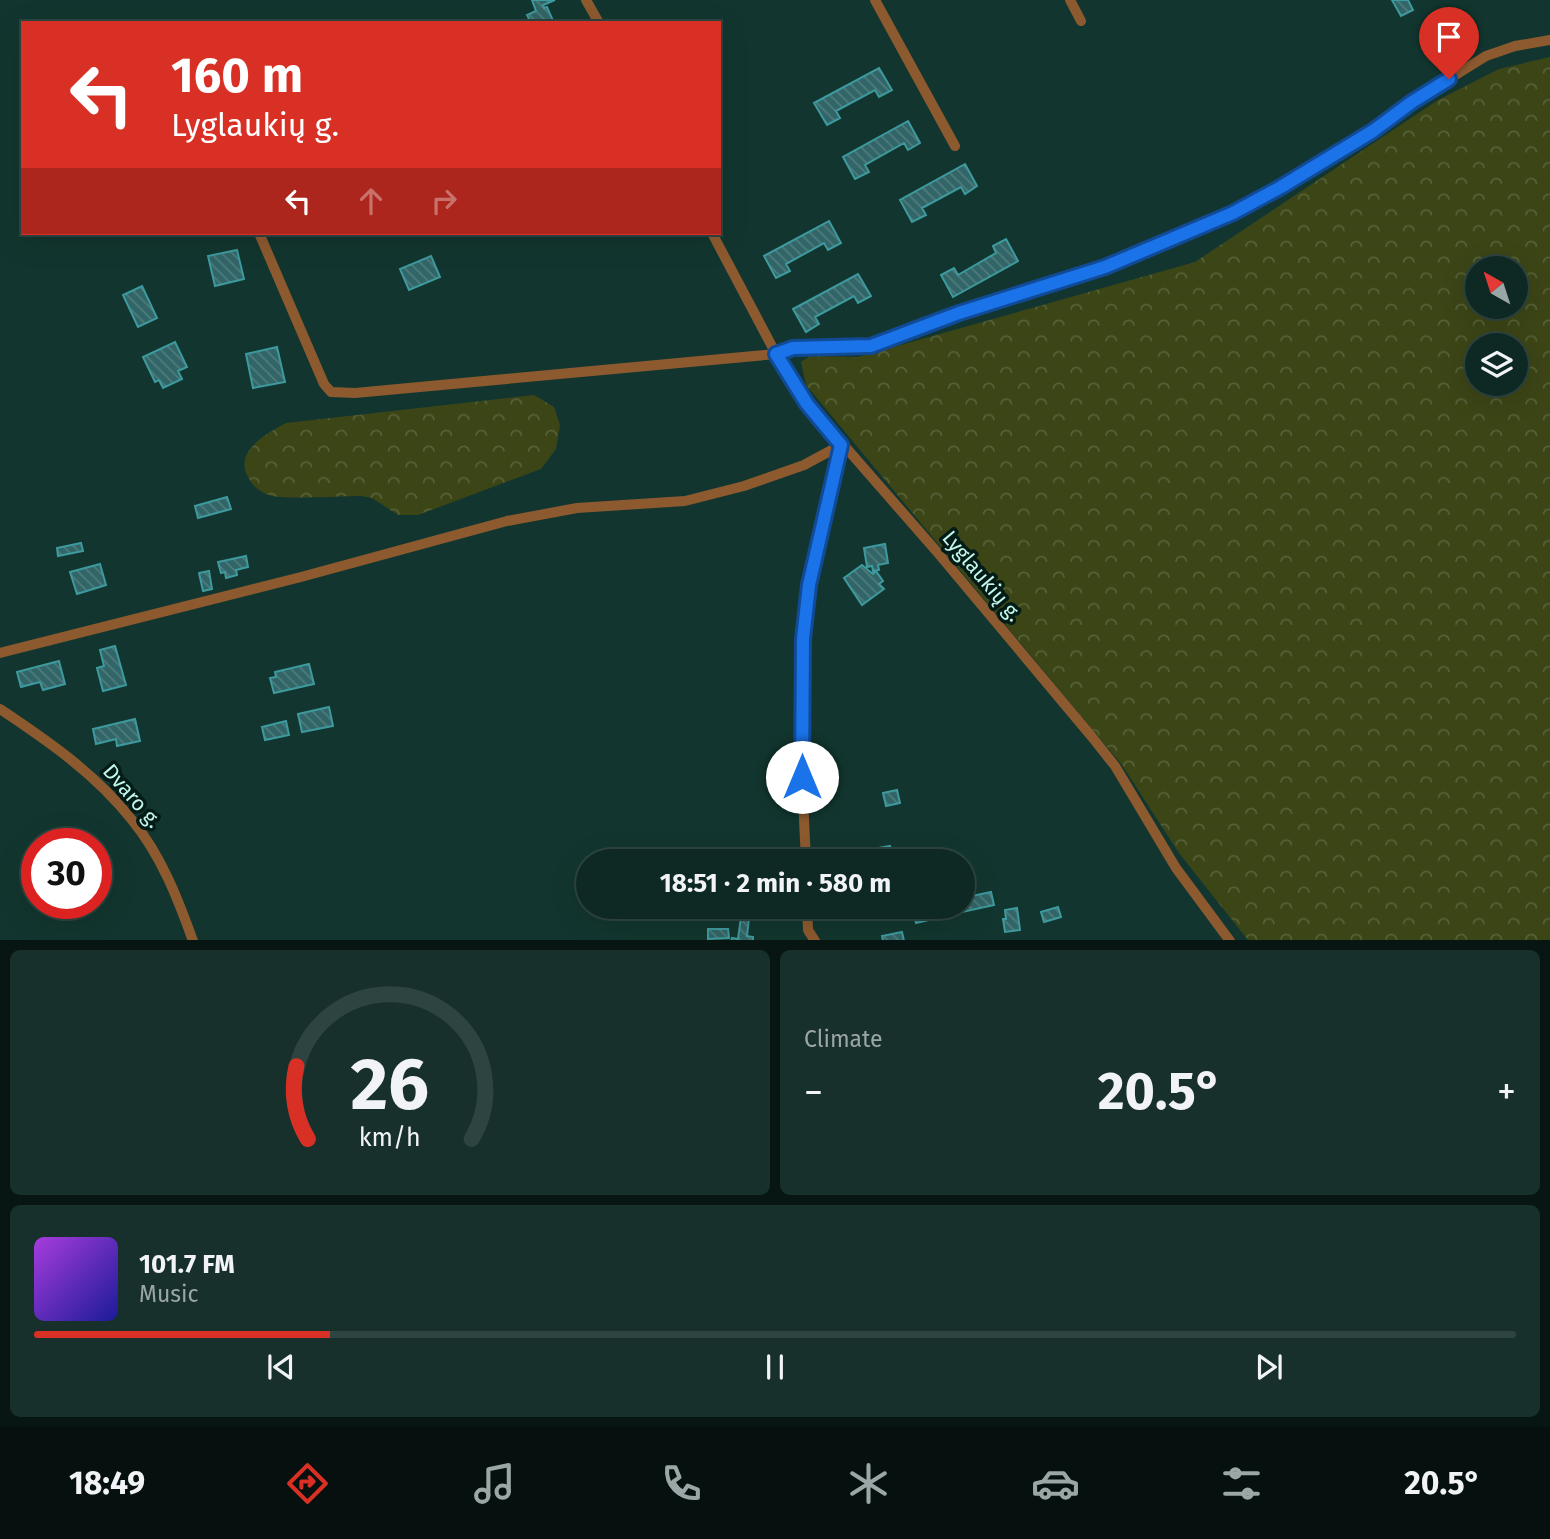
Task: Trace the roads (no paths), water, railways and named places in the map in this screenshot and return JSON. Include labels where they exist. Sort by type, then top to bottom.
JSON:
[{"type":"street","points":[[586,0],[598,21]]},
{"type":"street","points":[[875,0],[955,146]]},
{"type":"street","points":[[1070,0],[1081,22]]},
{"type":"street","points":[[260,235],[324,384],[331,392],[355,393],[776,354],[793,348],[871,346],[959,313],[1105,267],[1233,213],[1373,131],[1412,102],[1486,55],[1515,46],[1550,40]]},
{"type":"street","name":"Lyglaukių g.","points":[[713,235],[776,354],[807,404],[938,553],[1115,766],[1175,868],[1230,940]]},
{"type":"street","points":[[0,653],[301,577],[507,521],[578,508],[685,501],[744,486],[804,465],[841,445]]},
{"type":"street","points":[[805,849],[802,777],[803,639],[809,585],[841,445]]},
{"type":"street","name":"Dvaro g.","points":[[0,709],[73,760],[104,788],[133,821],[164,871],[194,940]]},
{"type":"street","points":[[808,919],[808,930],[815,940]]}]
